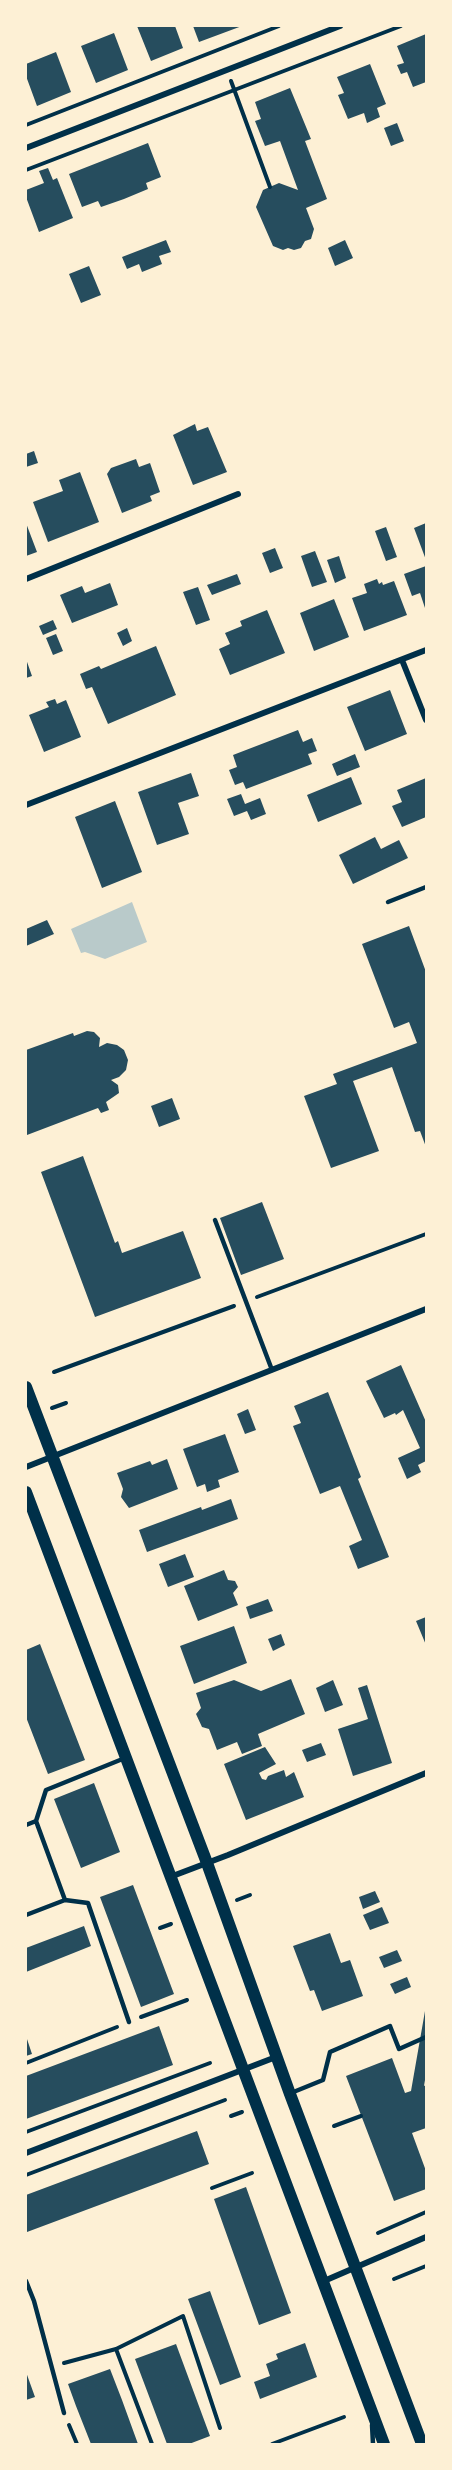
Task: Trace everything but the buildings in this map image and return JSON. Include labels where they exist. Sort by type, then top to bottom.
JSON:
[{"type":"main road","points":[[26,1387],[207,1863],[290,2094],[422,2445]]},
{"type":"main road","points":[[26,1492],[384,2445]]},
{"type":"street","points":[[26,148],[340,26]]},
{"type":"street","points":[[26,579],[238,494]]},
{"type":"street","points":[[26,805],[426,650]]},
{"type":"street","points":[[402,660],[426,720]]},
{"type":"street","points":[[26,1467],[426,1309]]},
{"type":"street","points":[[169,1877],[426,1773]]},
{"type":"street","points":[[26,2153],[277,2057]]},
{"type":"street","points":[[324,2282],[426,2237]]},
{"type":"lane","points":[[388,902],[426,887]]},
{"type":"lane","points":[[215,1220],[272,1370]]},
{"type":"lane","points":[[65,1900],[36,1821],[46,1790],[125,1758]]},
{"type":"lane","points":[[26,1826],[36,1821]]},
{"type":"lane","points":[[26,1915],[65,1900],[88,1903],[129,2022]]},
{"type":"lane","points":[[290,2094],[323,2080],[330,2052],[390,2026],[399,2049],[426,2037]]},
{"type":"lane","points":[[26,2281],[34,2301],[64,2413]]},
{"type":"lane","points":[[372,2410],[373,2445]]},
{"type":"path","points":[[26,125],[279,26]]},
{"type":"path","points":[[26,170],[401,26]]},
{"type":"path","points":[[227,69],[270,187]]},
{"type":"path","points":[[49,1409],[66,1403]]},
{"type":"path","points":[[26,2063],[187,2000]]},
{"type":"path","points":[[26,2132],[210,2063]]},
{"type":"path","points":[[26,2175],[225,2100]]},
{"type":"path","points":[[231,2116],[243,2111]]},
{"type":"path","points":[[334,2126],[361,2116]]},
{"type":"path","points":[[212,2188],[252,2173]]},
{"type":"path","points":[[378,2233],[426,2212]]},
{"type":"path","points":[[394,2279],[426,2266]]},
{"type":"path","points":[[51,2366],[116,2349],[183,2316],[220,2428]]},
{"type":"path","points":[[116,2349],[152,2445]]},
{"type":"path","points":[[64,2413],[77,2445]]},
{"type":"path","points":[[272,2445],[344,2417]]},
{"type":"shaded area","points":[[132,902],[147,942],[105,959],[85,952],[81,953],[71,929]]}]
